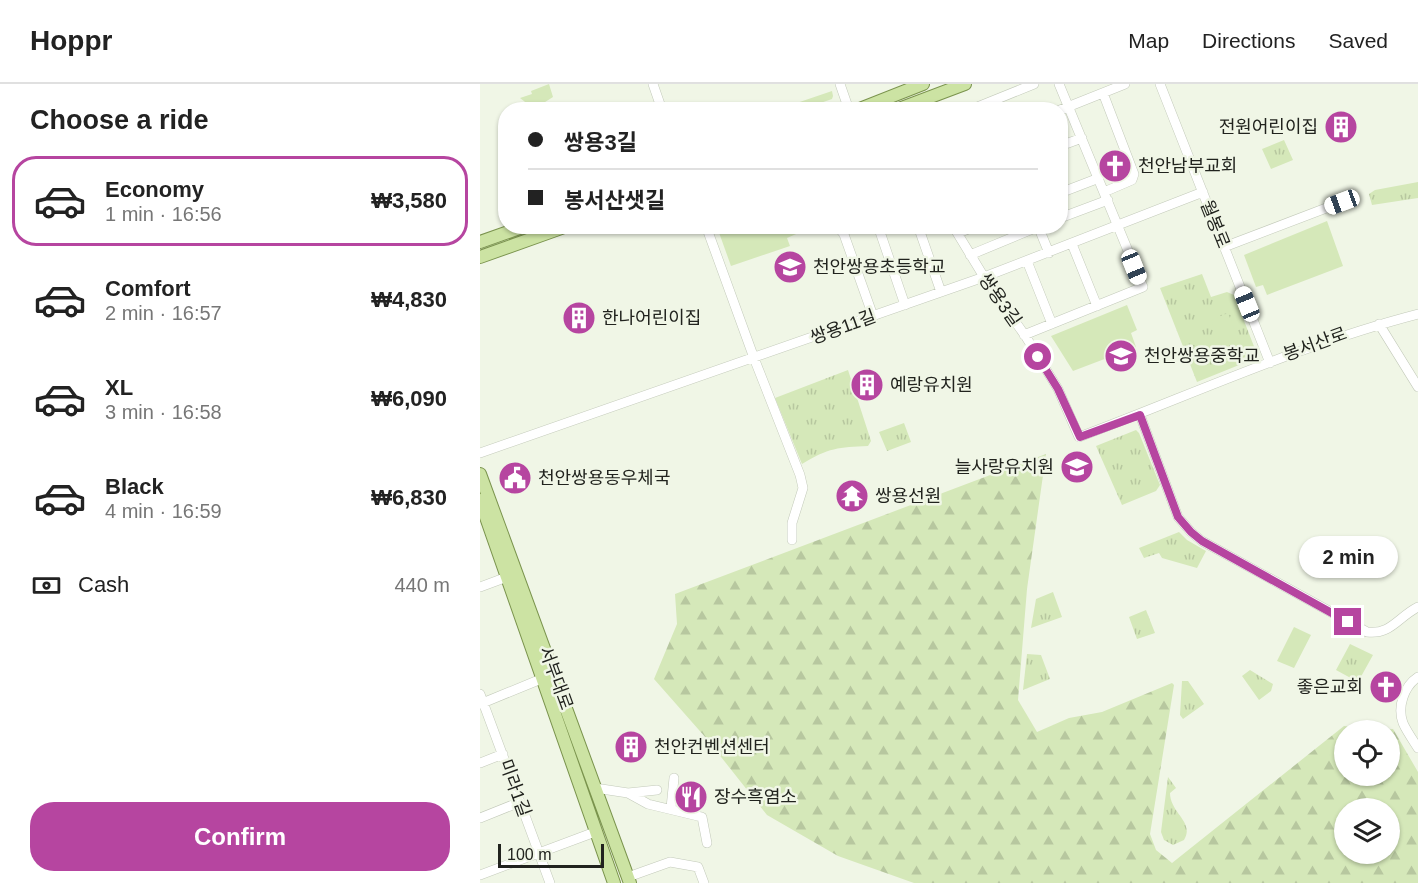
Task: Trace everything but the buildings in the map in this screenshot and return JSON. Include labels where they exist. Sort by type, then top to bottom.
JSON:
[{"type":"main road","points":[[877,102],[923,84]]},
{"type":"main road","points":[[917,102],[965,84]]},
{"type":"main road","points":[[480,242],[502,234]]},
{"type":"main road","points":[[480,257],[545,234]]},
{"type":"main road","name":"서부대로","points":[[480,474],[548,676],[595,832],[614,883]]},
{"type":"main road","name":"서부대로","points":[[480,500],[507,577],[595,788],[629,880]]},
{"type":"street","points":[[653,84],[659,102]]},
{"type":"street","points":[[840,84],[846,102]]},
{"type":"street","points":[[1000,102],[1034,84]]},
{"type":"street","points":[[1059,84],[1063,102]]},
{"type":"street","points":[[1068,106],[1125,84]]},
{"type":"street","name":"월봉로","points":[[1160,84],[1270,362]]},
{"type":"street","points":[[1068,214],[1106,196],[1131,180],[1134,174],[1103,93]]},
{"type":"street","points":[[1024,335],[1143,288],[1082,138],[1068,115]]},
{"type":"street","points":[[1068,143],[1082,138]]},
{"type":"street","points":[[1068,190],[1099,178]]},
{"type":"street","name":"쌍용11길","points":[[480,453],[984,278],[1203,192]]},
{"type":"street","points":[[1224,247],[1342,202]]},
{"type":"street","points":[[709,234],[754,358],[800,474],[803,488],[792,524],[792,540]]},
{"type":"street","points":[[843,234],[873,316]]},
{"type":"street","points":[[881,234],[905,304]]},
{"type":"street","points":[[921,234],[942,292]]},
{"type":"street","name":"쌍용3길","points":[[958,234],[984,278],[1058,389],[1079,436]]},
{"type":"street","points":[[970,255],[1022,234]]},
{"type":"street","points":[[1042,234],[1049,253]]},
{"type":"street","points":[[1072,244],[1096,306]]},
{"type":"street","points":[[1027,261],[1052,324]]},
{"type":"street","name":"봉서산로","points":[[1079,436],[1378,321],[1418,312]]},
{"type":"street","name":"봉서산로","points":[[1079,436],[1140,415],[1270,362],[1418,312]]},
{"type":"street","points":[[1379,324],[1418,387]]},
{"type":"street","points":[[1140,415],[1178,517],[1202,541],[1367,632],[1377,634],[1386,631],[1418,607]]},
{"type":"street","points":[[480,586],[507,577]]},
{"type":"street","points":[[481,700],[548,676]]},
{"type":"street","points":[[1418,677],[1407,686],[1402,701],[1401,716],[1403,724],[1418,748]]},
{"type":"street","name":"미라1길","points":[[481,700],[550,883]]},
{"type":"street","points":[[480,763],[503,754]]},
{"type":"street","points":[[672,808],[674,778]]},
{"type":"street","points":[[595,788],[628,793],[657,790]]},
{"type":"street","points":[[628,793],[648,804],[702,817],[707,843]]},
{"type":"street","points":[[480,818],[520,802]]},
{"type":"street","points":[[480,875],[595,832]]},
{"type":"street","points":[[629,880],[670,862],[698,867],[704,883]]},
{"type":"green space","points":[[549,84],[553,97],[545,102],[525,102],[520,98],[532,94],[531,91]]},
{"type":"green space","points":[[832,91],[832,99],[823,102],[800,102]]},
{"type":"green space","points":[[1284,140],[1293,160],[1271,169],[1262,149]]},
{"type":"green space","points":[[1418,182],[1418,198],[1372,205],[1369,194],[1375,190]]},
{"type":"green space","points":[[1327,221],[1343,266],[1267,295],[1263,285],[1256,287],[1244,255]]},
{"type":"green space","points":[[720,234],[796,234],[787,238],[790,246],[731,266]]},
{"type":"green space","points":[[1202,274],[1211,297],[1227,292],[1234,295],[1255,349],[1249,361],[1197,382],[1160,288]]},
{"type":"green space","points":[[1127,305],[1137,330],[1131,333],[1136,347],[1073,371],[1051,336]]},
{"type":"green space","points":[[1228,313],[1239,341],[1223,348],[1211,320]]},
{"type":"green space","points":[[848,370],[871,441],[868,446],[841,448],[819,455],[802,464],[775,398]]},
{"type":"green space","points":[[904,423],[911,442],[887,451],[879,432]]},
{"type":"green space","points":[[1136,430],[1160,485],[1156,491],[1122,505],[1096,446]]},
{"type":"green space","points":[[1046,454],[1027,589],[1018,700],[1037,732],[1069,718],[1102,712],[1172,683],[1174,685],[1150,834],[1156,850],[1172,863],[1334,734],[1334,786],[1400,786],[1400,741],[1418,772],[1418,883],[914,883],[838,856],[767,815],[706,738],[654,679],[677,624],[675,594]]},
{"type":"green space","points":[[1179,532],[1187,540],[1206,551],[1197,568],[1162,558],[1159,553],[1144,558],[1139,548]]},
{"type":"green space","points":[[1053,592],[1062,617],[1031,628],[1036,599]]},
{"type":"green space","points":[[1146,610],[1155,633],[1137,639],[1129,617]]},
{"type":"green space","points":[[1294,627],[1311,635],[1294,668],[1277,661]]},
{"type":"green space","points":[[1350,644],[1373,655],[1358,682],[1336,670]]},
{"type":"green space","points":[[1027,654],[1041,655],[1050,679],[1023,690]]},
{"type":"green space","points":[[1250,670],[1273,684],[1271,691],[1259,700],[1242,676]]},
{"type":"green space","points":[[1182,681],[1188,681],[1204,704],[1183,719],[1180,715]]},
{"type":"green space","points":[[1168,777],[1176,788],[1170,793],[1171,800],[1184,822],[1187,834],[1184,840],[1173,845],[1164,840],[1161,832]]},
{"type":"place","name":"전원어린이집","points":[[1341,127]]},
{"type":"place","name":"천안남부교회","points":[[1115,166]]},
{"type":"place","name":"천안쌍용초등학교","points":[[790,267]]},
{"type":"place","name":"한나어린이집","points":[[579,318]]},
{"type":"place","name":"천안쌍용중학교","points":[[1121,356]]},
{"type":"place","name":"예랑유치원","points":[[867,385]]},
{"type":"place","name":"늘사랑유치원","points":[[1077,467]]},
{"type":"place","name":"천안쌍용동우체국","points":[[515,478]]},
{"type":"place","name":"쌍용선원","points":[[852,496]]},
{"type":"place","name":"좋은교회","points":[[1386,687]]},
{"type":"place","name":"천안컨벤션센터","points":[[631,747]]},
{"type":"place","name":"장수흑염소","points":[[691,797]]},
{"type":"route","points":[[1038,357],[1066,403],[1080,437],[1140,415],[1178,517],[1191,532],[1202,541],[1348,622]]}]
